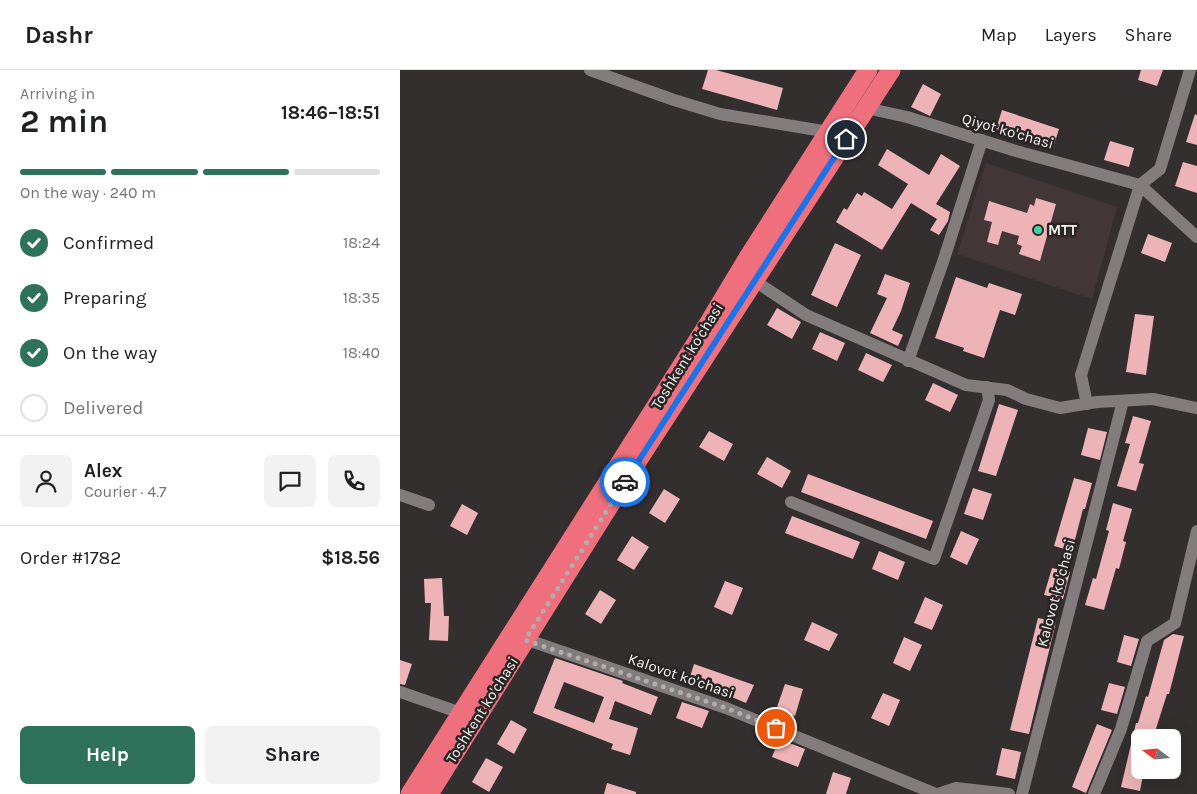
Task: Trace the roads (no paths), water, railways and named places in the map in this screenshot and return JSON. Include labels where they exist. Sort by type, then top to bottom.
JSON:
[{"type":"highway","name":"Toshkent ko'chasi","points":[[410,794],[868,70]]},
{"type":"highway","name":"Toshkent ko'chasi","points":[[429,794],[631,471],[891,70]]},
{"type":"street","points":[[590,70],[720,114],[829,132]]},
{"type":"street","points":[[1087,404],[1081,375],[1140,185],[1160,169],[1190,70]]},
{"type":"street","name":"Qiyot ko'chasi","points":[[866,108],[907,117],[1140,185],[1197,237]]},
{"type":"street","points":[[908,361],[982,140]]},
{"type":"street","points":[[755,281],[806,315],[966,385],[1007,390],[1026,399],[1060,408],[1153,399],[1197,408]]},
{"type":"street","points":[[791,502],[934,559],[989,400],[987,387]]},
{"type":"street","name":"Kalovot ko'chasi","points":[[1022,794],[1123,401]]},
{"type":"street","points":[[400,495],[429,505]]},
{"type":"street","points":[[1094,794],[1121,729],[1147,641],[1175,623],[1197,531]]},
{"type":"street","name":"Kalovot ko'chasi","points":[[525,640],[726,708],[937,794],[956,788],[1009,794]]},
{"type":"street","points":[[400,692],[461,713]]},
{"type":"place","name":"MTT","points":[[1038,230]]}]
